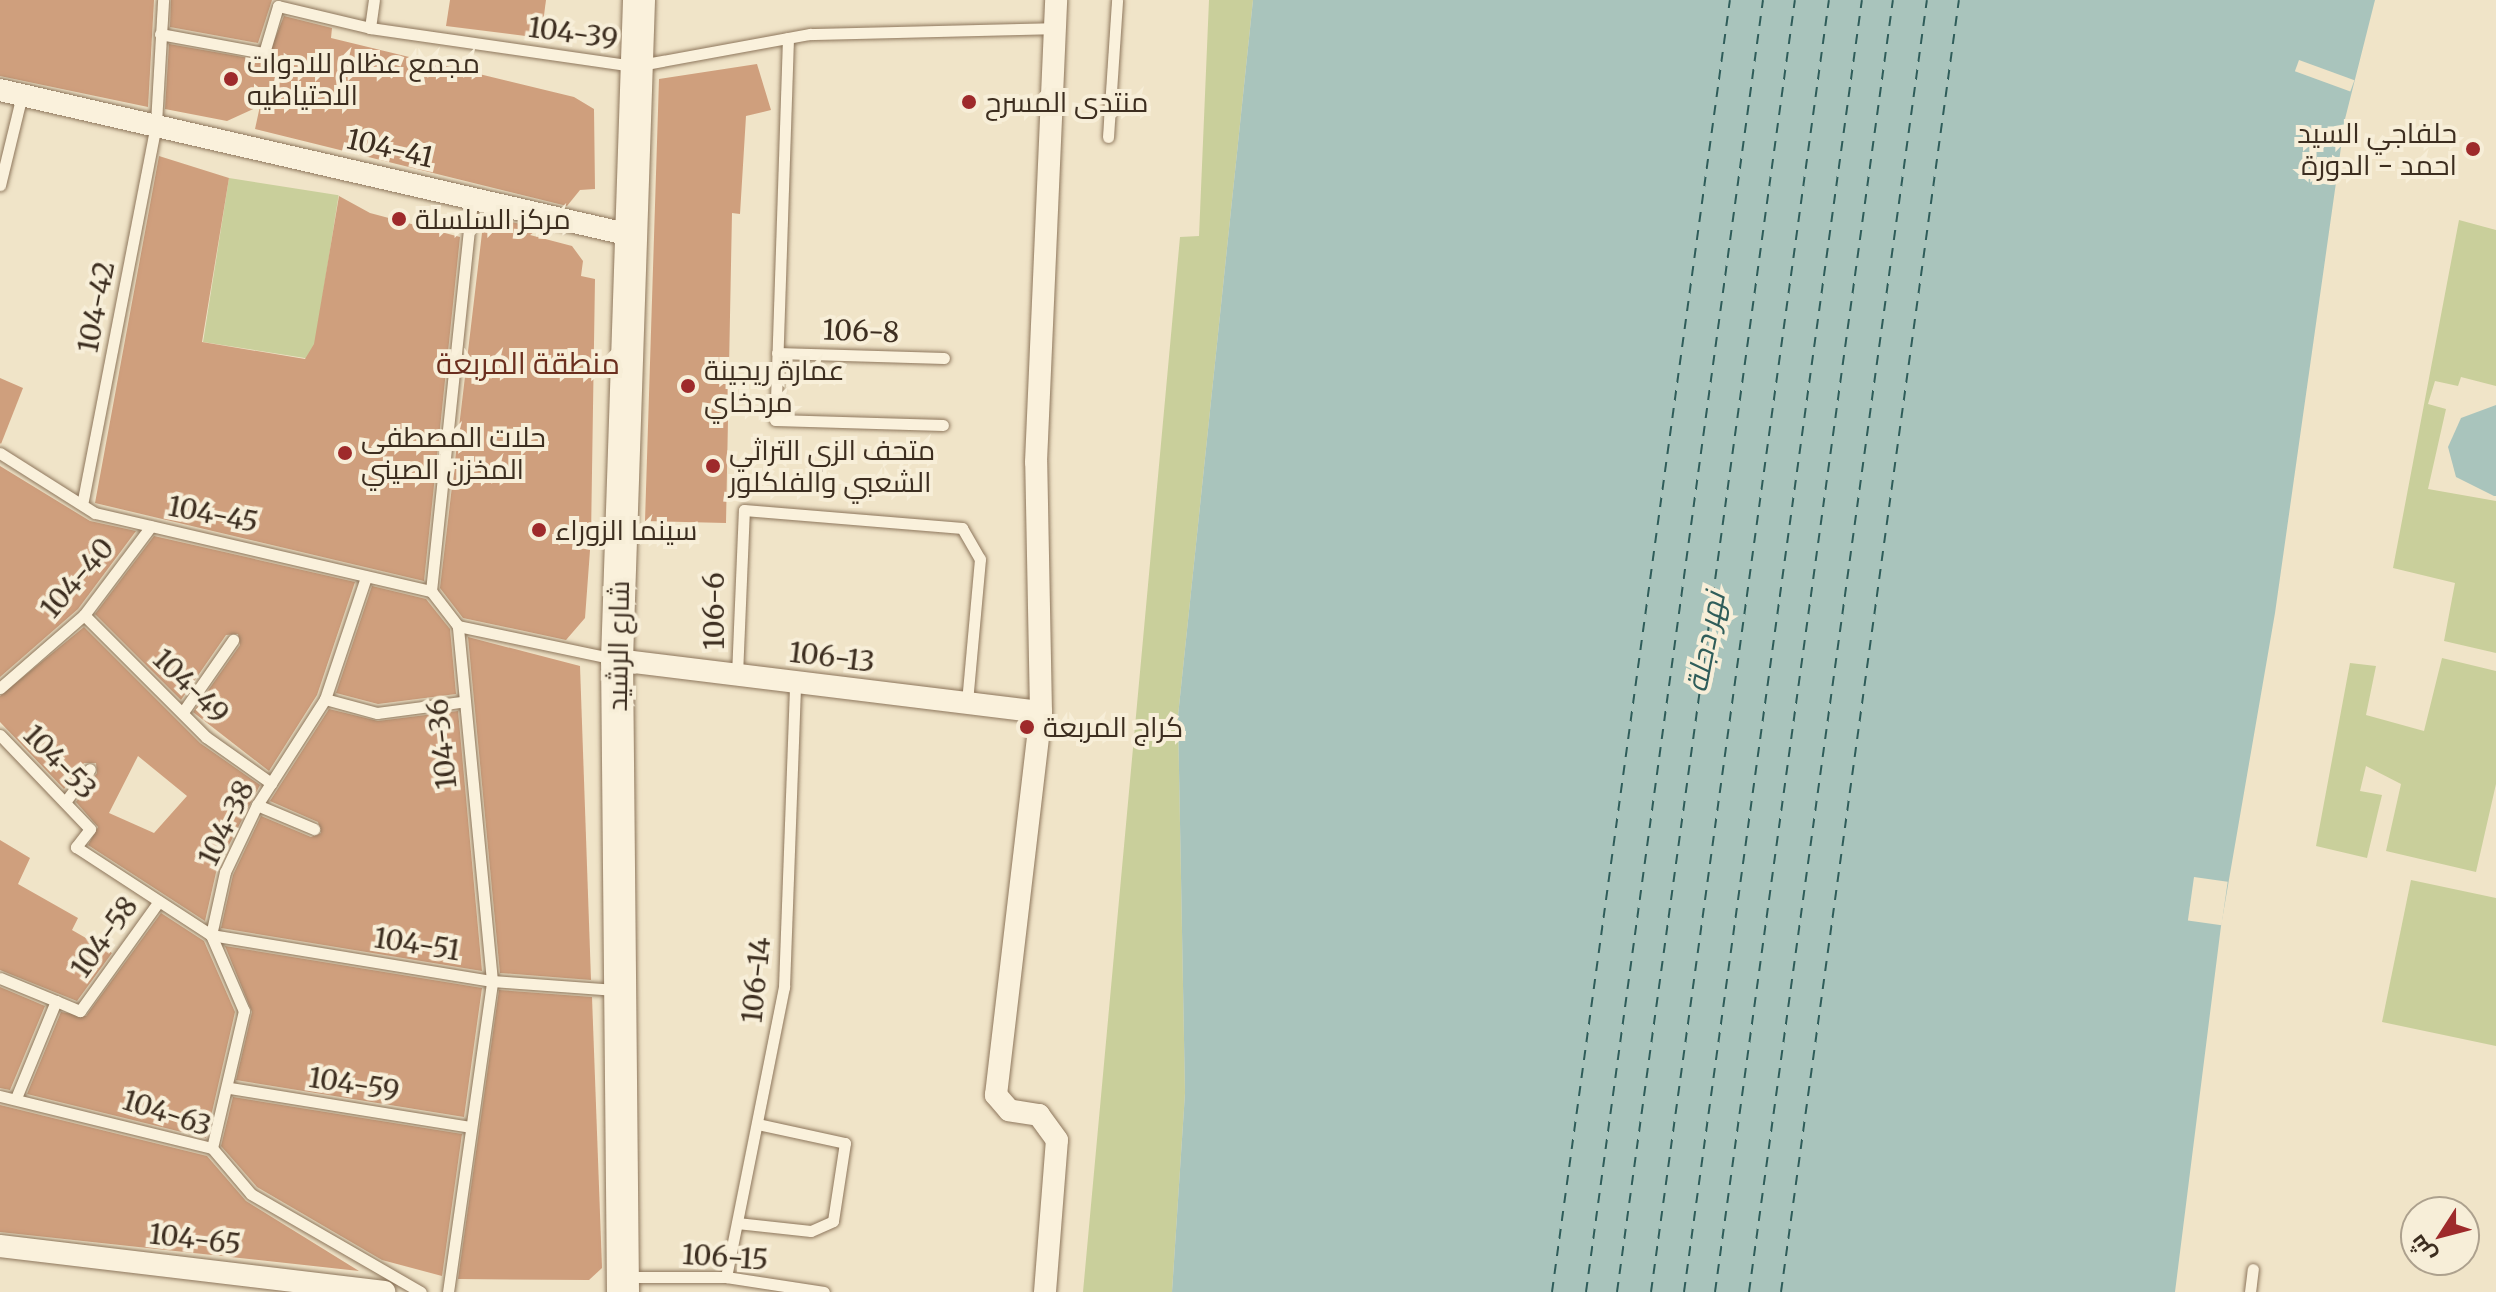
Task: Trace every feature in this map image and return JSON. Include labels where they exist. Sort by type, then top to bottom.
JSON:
[{"type":"main road","name":"شارع الرشيد","points":[[623,1284],[616,990],[617,660],[626,234],[639,0]]},
{"type":"street","points":[[1045,1292],[1057,1140],[1039,1115],[1009,1110],[996,1095],[1041,712],[1036,462],[1056,0]]},
{"type":"street","name":"104-41","points":[[11,93],[116,122],[156,123],[626,234]]},
{"type":"street","name":"106-13","points":[[617,660],[1041,712]]},
{"type":"street","name":"104-65","points":[[0,1246],[384,1292]]},
{"type":"lane","name":"104-42","points":[[83,500],[156,123],[163,0]]},
{"type":"lane","points":[[370,28],[374,0]]},
{"type":"lane","points":[[1108,137],[1117,0]]},
{"type":"lane","name":"104-39","points":[[160,34],[264,53],[278,6],[370,28],[635,66],[788,38],[1055,28]]},
{"type":"lane","points":[[788,38],[775,420],[943,425]]},
{"type":"lane","points":[[0,185],[11,93]]},
{"type":"lane","points":[[472,199],[431,591],[458,626],[617,660]]},
{"type":"lane","name":"106-8","points":[[777,353],[944,358]]},
{"type":"lane","name":"104-45","points":[[0,453],[83,500],[95,513],[244,542],[366,577],[431,591]]},
{"type":"lane","name":"106-6","points":[[737,676],[738,517],[752,507],[962,528],[980,559],[967,703]]},
{"type":"lane","name":"104-40","points":[[0,688],[84,615],[151,526]]},
{"type":"lane","name":"104-38","points":[[211,935],[225,872],[257,805],[325,699],[366,577]]},
{"type":"lane","name":"104-49","points":[[84,615],[183,712],[271,783]]},
{"type":"lane","name":"104-36","points":[[448,1292],[492,981],[461,702],[458,626]]},
{"type":"lane","points":[[183,712],[233,640]]},
{"type":"lane","name":"106-14","points":[[726,1277],[784,987],[795,683]]},
{"type":"lane","points":[[325,699],[377,713],[461,702]]},
{"type":"lane","name":"104-53","points":[[0,735],[90,829],[76,847],[211,935]]},
{"type":"lane","points":[[65,802],[90,769]]},
{"type":"lane","points":[[257,805],[314,829]]},
{"type":"lane","name":"104-58","points":[[16,1098],[56,1001],[80,1011],[159,901]]},
{"type":"lane","points":[[211,935],[244,1011],[230,1088],[212,1148]]},
{"type":"lane","name":"104-51","points":[[211,935],[492,981],[616,990]]},
{"type":"lane","points":[[0,978],[56,1001]]},
{"type":"lane","name":"104-59","points":[[230,1088],[470,1127]]},
{"type":"lane","name":"104-63","points":[[0,1096],[212,1148],[251,1194],[421,1292]]},
{"type":"lane","points":[[737,1223],[811,1231],[833,1221],[845,1143],[758,1124]]},
{"type":"lane","points":[[2250,1292],[2253,1269]]},
{"type":"lane","name":"106-15","points":[[623,1284],[726,1277],[824,1292]]},
{"type":"green space","points":[[1209,0],[1253,0],[1178,716],[1185,1093],[1172,1292],[1083,1292],[1180,237],[1199,236]]},
{"type":"green space","points":[[229,178],[339,195],[313,359],[203,342]]},
{"type":"green space","points":[[2459,220],[2496,230],[2496,386],[2461,377],[2458,386],[2435,381],[2428,404],[2446,409],[2428,489],[2496,501],[2496,653],[2444,641],[2455,583],[2393,568]]},
{"type":"green space","points":[[2442,658],[2496,671],[2496,784],[2476,872],[2386,851],[2401,784],[2366,766],[2360,791],[2382,795],[2367,858],[2316,846],[2350,663],[2376,666],[2366,715],[2424,731]]},
{"type":"green space","points":[[2411,880],[2496,898],[2496,1046],[2382,1022]]},
{"type":"water","name":"نهر دجلة","points":[[1253,0],[2375,0],[2345,119],[2275,613],[2221,926],[2175,1292],[1172,1292],[1185,1093],[1178,716]]},
{"type":"water","points":[[2496,405],[2494,496],[2456,477],[2448,447],[2461,418]]},
{"type":"pier","points":[[2299,60],[2354,80],[2350,91],[2295,71]]},
{"type":"pier","points":[[2194,877],[2228,882],[2222,925],[2188,921]]},
{"type":"building","points":[[0,0],[154,0],[148,107],[0,76]]},
{"type":"building","points":[[171,0],[272,0],[258,43],[170,27]]},
{"type":"building","points":[[450,0],[546,0],[541,38],[446,26]]},
{"type":"building","points":[[284,16],[332,28],[331,38],[574,97],[594,109],[595,189],[580,190],[567,206],[255,129],[260,106],[227,121],[165,109],[169,44],[266,61]]},
{"type":"building","points":[[757,64],[771,110],[746,116],[740,214],[732,213],[726,523],[645,521],[659,79]]},
{"type":"building","points":[[159,156],[229,178],[202,342],[305,359],[314,344],[339,196],[370,213],[460,237],[424,581],[95,503]]},
{"type":"building","points":[[484,216],[539,228],[530,235],[572,246],[583,261],[581,276],[595,279],[591,537],[585,618],[566,640],[463,618],[440,588]]},
{"type":"building","points":[[0,378],[23,388],[1,444],[0,443]]},
{"type":"building","points":[[0,466],[90,521],[136,531],[78,609],[0,677]]},
{"type":"building","points":[[154,536],[355,582],[317,695],[269,771],[193,712],[240,645],[238,634],[226,635],[181,700],[95,614]]},
{"type":"building","points":[[372,586],[426,599],[450,629],[456,694],[378,704],[336,693]]},
{"type":"building","points":[[84,627],[200,743],[260,785],[217,868],[205,921],[88,845],[98,827],[76,802],[97,773],[96,763],[84,763],[64,789],[0,722],[0,696]],"holes":[[[138,756],[187,796],[154,833],[109,813]]]},
{"type":"building","points":[[468,637],[580,666],[591,980],[500,973]]},
{"type":"building","points":[[329,709],[378,721],[458,711],[482,971],[221,928],[233,875],[261,816],[311,837],[321,833],[318,822],[270,801]]},
{"type":"building","points":[[0,840],[30,858],[18,884],[78,918],[72,930],[112,953],[77,1001],[0,970]]},
{"type":"building","points":[[161,913],[204,941],[235,1012],[206,1138],[27,1094],[61,1012],[86,1016]]},
{"type":"building","points":[[225,946],[482,988],[464,1117],[236,1080],[252,1012]]},
{"type":"building","points":[[0,987],[45,1006],[10,1090],[0,1088]]},
{"type":"building","points":[[499,990],[592,997],[602,1268],[589,1280],[458,1279]]},
{"type":"building","points":[[233,1097],[462,1134],[442,1276],[382,1260],[257,1187],[221,1146]]},
{"type":"building","points":[[0,1105],[207,1156],[246,1201],[359,1271],[0,1232]]},
{"type":"ferry route","points":[[1552,1292],[1730,0]]},
{"type":"ferry route","points":[[1586,1292],[1763,0]]},
{"type":"ferry route","points":[[1617,1292],[1795,0]]},
{"type":"ferry route","points":[[1651,1292],[1829,0]]},
{"type":"ferry route","points":[[1684,1292],[1862,0]]},
{"type":"ferry route","points":[[1715,1292],[1893,0]]},
{"type":"ferry route","points":[[1749,1292],[1927,0]]},
{"type":"ferry route","points":[[1781,1292],[1959,0]]},
{"type":"place","name":"مجمع عظام للادوات الاحتياطيه","points":[[231,79]]},
{"type":"place","name":"منتدى المسرح","points":[[969,102]]},
{"type":"place","name":"حلفاجي السيد احمد - الدورة","points":[[2473,149]]},
{"type":"place","name":"مركز السلسلة","points":[[399,219]]},
{"type":"place","name":"عمارة ريجينة مردخاي","points":[[688,386]]},
{"type":"place","name":"حلات المصطفى المخزن الصيني","points":[[345,453]]},
{"type":"place","name":"متحف الزي التراثي الشعبي والفلكلور","points":[[713,466]]},
{"type":"place","name":"سينما الزوراء","points":[[539,530]]},
{"type":"place","name":"كراج المربعة","points":[[1027,727]]},
{"type":"district","name":"منطقة المربعة","points":[[528,363]]}]
